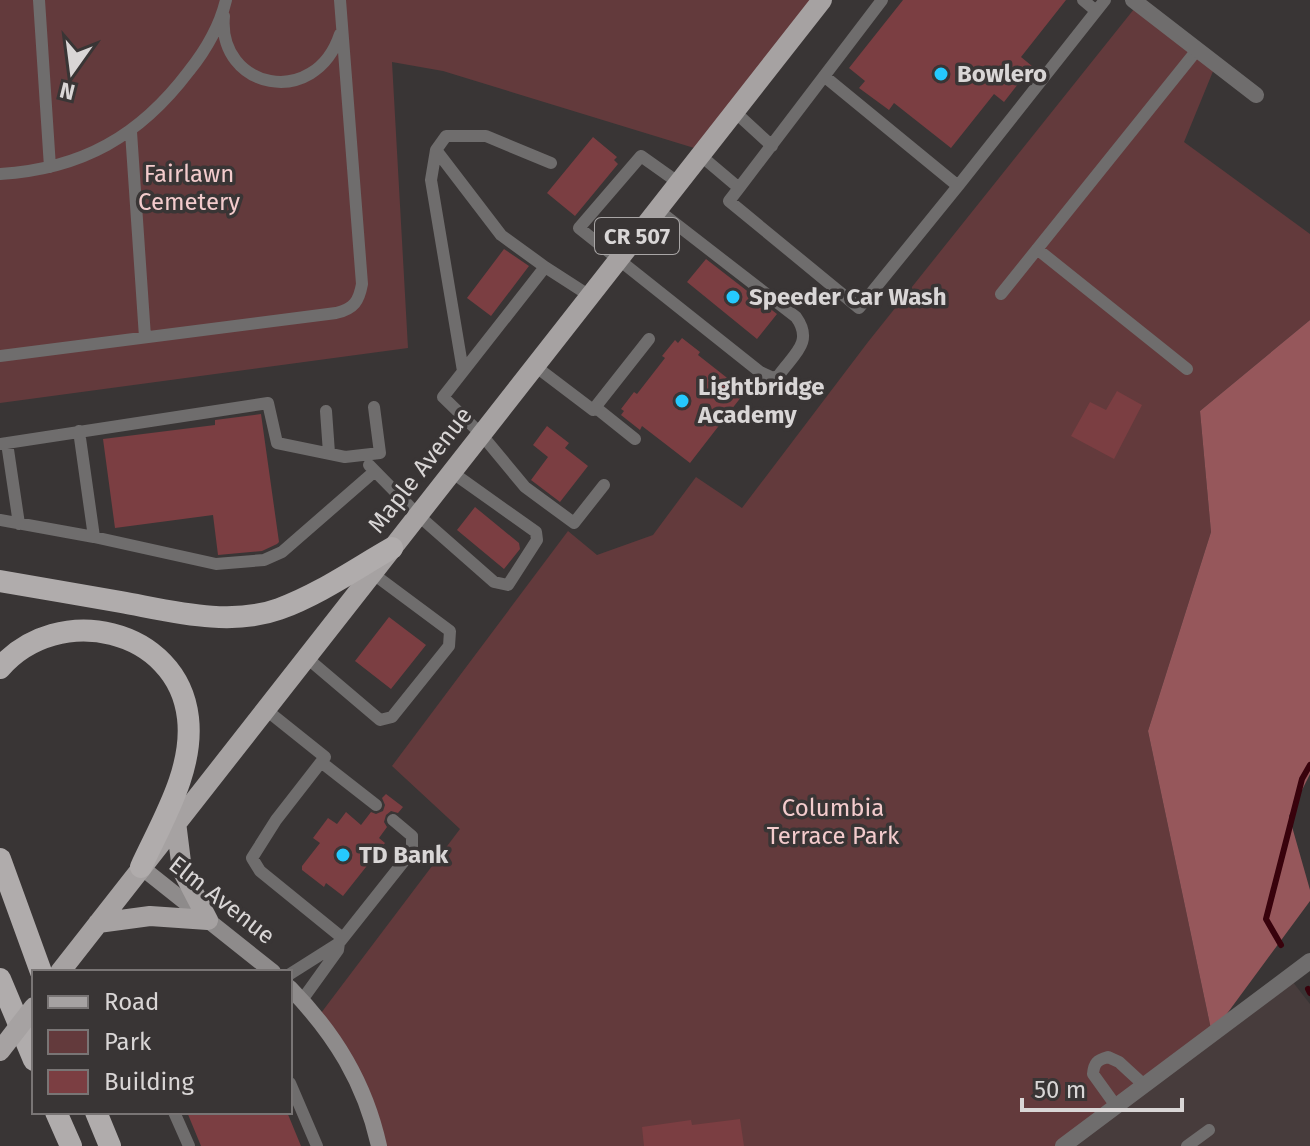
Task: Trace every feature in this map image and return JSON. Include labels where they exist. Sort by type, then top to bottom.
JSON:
[{"type":"highway","points":[[0,581],[185,613],[248,615],[277,609],[309,596],[392,548]]},
{"type":"highway","points":[[0,668],[26,645],[48,634],[73,629],[101,631],[125,638],[147,650],[166,668],[180,690],[188,714],[189,736],[178,784],[141,867]]},
{"type":"highway","points":[[0,859],[37,970]]},
{"type":"highway","points":[[0,887],[37,970]]},
{"type":"highway","points":[[0,979],[32,1055]]},
{"type":"highway","points":[[0,1013],[32,1070]]},
{"type":"highway","points":[[57,1114],[71,1146]]},
{"type":"highway","points":[[97,1114],[110,1146]]},
{"type":"main road","name":"Maple Avenue","points":[[62,970],[822,0]]},
{"type":"main road","points":[[176,822],[182,870],[208,920]]},
{"type":"main road","name":"Elm Avenue","points":[[141,867],[270,970]]},
{"type":"main road","points":[[92,931],[150,916],[208,920]]},
{"type":"main road","points":[[296,994],[342,1050],[374,1121],[379,1146]]},
{"type":"main road","points":[[0,1051],[32,1010]]},
{"type":"street","points":[[1133,0],[1256,95]]},
{"type":"street","points":[[1063,1146],[1310,961]]},
{"type":"lane","points":[[39,0],[50,167]]},
{"type":"lane","points":[[0,356],[336,313],[356,304],[362,284],[342,16],[338,0]]},
{"type":"lane","points":[[882,0],[729,201],[859,308],[1105,0]]},
{"type":"lane","points":[[1083,0],[1096,11]]},
{"type":"lane","points":[[0,174],[50,167],[96,151],[131,132],[150,117],[189,72],[212,35],[226,2]]},
{"type":"lane","points":[[226,2],[223,25],[226,43],[235,60],[251,74],[270,81],[291,82],[310,76],[325,64],[334,51],[342,16]]},
{"type":"lane","points":[[1001,294],[1197,50]]},
{"type":"lane","points":[[824,76],[958,186]]},
{"type":"lane","points":[[735,112],[772,146]]},
{"type":"lane","points":[[131,132],[145,337]]},
{"type":"lane","points":[[463,371],[431,180],[436,150],[446,136],[486,136],[551,163]]},
{"type":"lane","points":[[436,150],[501,235],[590,296]]},
{"type":"lane","points":[[700,155],[739,188]]},
{"type":"lane","points":[[658,210],[796,317],[805,329],[804,338],[779,375],[773,378],[760,372],[579,228],[641,156],[679,183]]},
{"type":"lane","points":[[1037,249],[1187,369]]},
{"type":"lane","points":[[545,267],[443,397],[481,434],[525,487],[574,523],[604,485]]},
{"type":"lane","points":[[535,366],[593,410],[649,339]]},
{"type":"lane","points":[[19,524],[4,443],[268,403],[277,443],[345,457],[380,453],[374,407]]},
{"type":"lane","points":[[595,407],[635,439]]},
{"type":"lane","points":[[326,411],[329,453]]},
{"type":"lane","points":[[79,431],[94,537]]},
{"type":"lane","points":[[360,455],[419,516],[494,582],[508,585],[537,540],[536,532],[453,473]]},
{"type":"lane","points":[[0,520],[216,564],[264,560],[282,552],[375,471]]},
{"type":"lane","points":[[307,658],[380,720],[392,717],[449,646],[450,631],[372,573]]},
{"type":"lane","points":[[265,709],[325,757],[276,820],[252,858],[260,871],[340,936],[338,950],[296,994]]},
{"type":"lane","points":[[321,762],[376,805]]},
{"type":"lane","points":[[292,973],[339,943],[412,851],[412,836],[393,820]]},
{"type":"lane","points":[[1116,1106],[1093,1074],[1094,1064],[1099,1059],[1108,1057],[1119,1062],[1144,1085]]},
{"type":"lane","points":[[292,1088],[317,1146]]},
{"type":"lane","points":[[175,1114],[189,1146]]},
{"type":"lane","points":[[1187,1146],[1209,1130]]},
{"type":"shaded area","points":[[1310,320],[1310,774],[1289,816],[1310,890],[1310,901],[1212,1034],[1148,731],[1211,532],[1200,411]]},
{"type":"shaded area","points":[[1289,977],[1310,1004],[1310,1146],[1063,1146]]},
{"type":"green space","name":"Fairlawn Cemetery","points":[[0,0],[822,0],[704,151],[443,71],[392,62],[408,348],[0,403]]},
{"type":"green space","name":"Columbia Terrace Park","points":[[1138,4],[1216,64],[1184,142],[1310,234],[1310,320],[1200,411],[1211,532],[1148,731],[1212,1034],[1063,1146],[379,1146],[318,1017],[460,829],[392,766],[568,531],[597,555],[653,535],[696,477],[742,508],[868,342]]},
{"type":"building","name":"Bowlero","points":[[903,0],[1066,0],[1021,57],[1032,66],[1004,102],[994,94],[951,148],[894,103],[889,110],[859,88],[865,81],[849,68]]},
{"type":"building","points":[[593,137],[617,157],[614,160],[618,164],[575,216],[547,193]]},
{"type":"building","points":[[504,249],[529,266],[491,316],[467,298]]},
{"type":"building","name":"Speeder Car Wash","points":[[706,259],[777,314],[757,339],[687,282]]},
{"type":"building","name":"Lightbridge Academy","points":[[682,338],[700,352],[698,355],[745,392],[690,463],[642,426],[640,430],[621,415],[624,411],[621,409],[634,392],[637,394],[665,358],[662,356],[675,340],[678,343]]},
{"type":"building","points":[[1117,391],[1142,405],[1114,459],[1071,436],[1090,402],[1106,410]]},
{"type":"building","points":[[261,414],[277,544],[262,551],[218,555],[213,515],[115,528],[103,439],[215,425],[215,420]]},
{"type":"building","points":[[547,426],[569,443],[565,448],[588,466],[560,502],[531,480],[548,457],[533,445]]},
{"type":"building","points":[[475,507],[519,543],[520,549],[504,569],[457,530]]},
{"type":"building","points":[[389,617],[426,645],[391,689],[355,661]]},
{"type":"building","name":"TD Bank","points":[[386,794],[403,807],[398,813],[391,811],[386,815],[384,822],[387,827],[379,838],[385,843],[343,896],[326,883],[324,887],[302,870],[320,843],[313,838],[328,818],[337,824],[346,812],[361,825],[371,812],[376,814],[383,811],[385,805],[382,798]]},
{"type":"building","points":[[188,1114],[288,1114],[301,1146],[201,1146]]},
{"type":"building","points":[[740,1119],[744,1146],[644,1146],[642,1127],[691,1120],[692,1125]]},
{"type":"waterway","points":[[1281,945],[1266,919],[1302,779],[1310,765]]},
{"type":"waterway","points":[[1308,989],[1310,993]]},
{"type":"place","name":"Bowlero","points":[[941,74]]},
{"type":"place","name":"Speeder Car Wash","points":[[733,297]]},
{"type":"place","name":"Lightbridge Academy","points":[[682,401]]},
{"type":"place","name":"TD Bank","points":[[343,855]]}]
